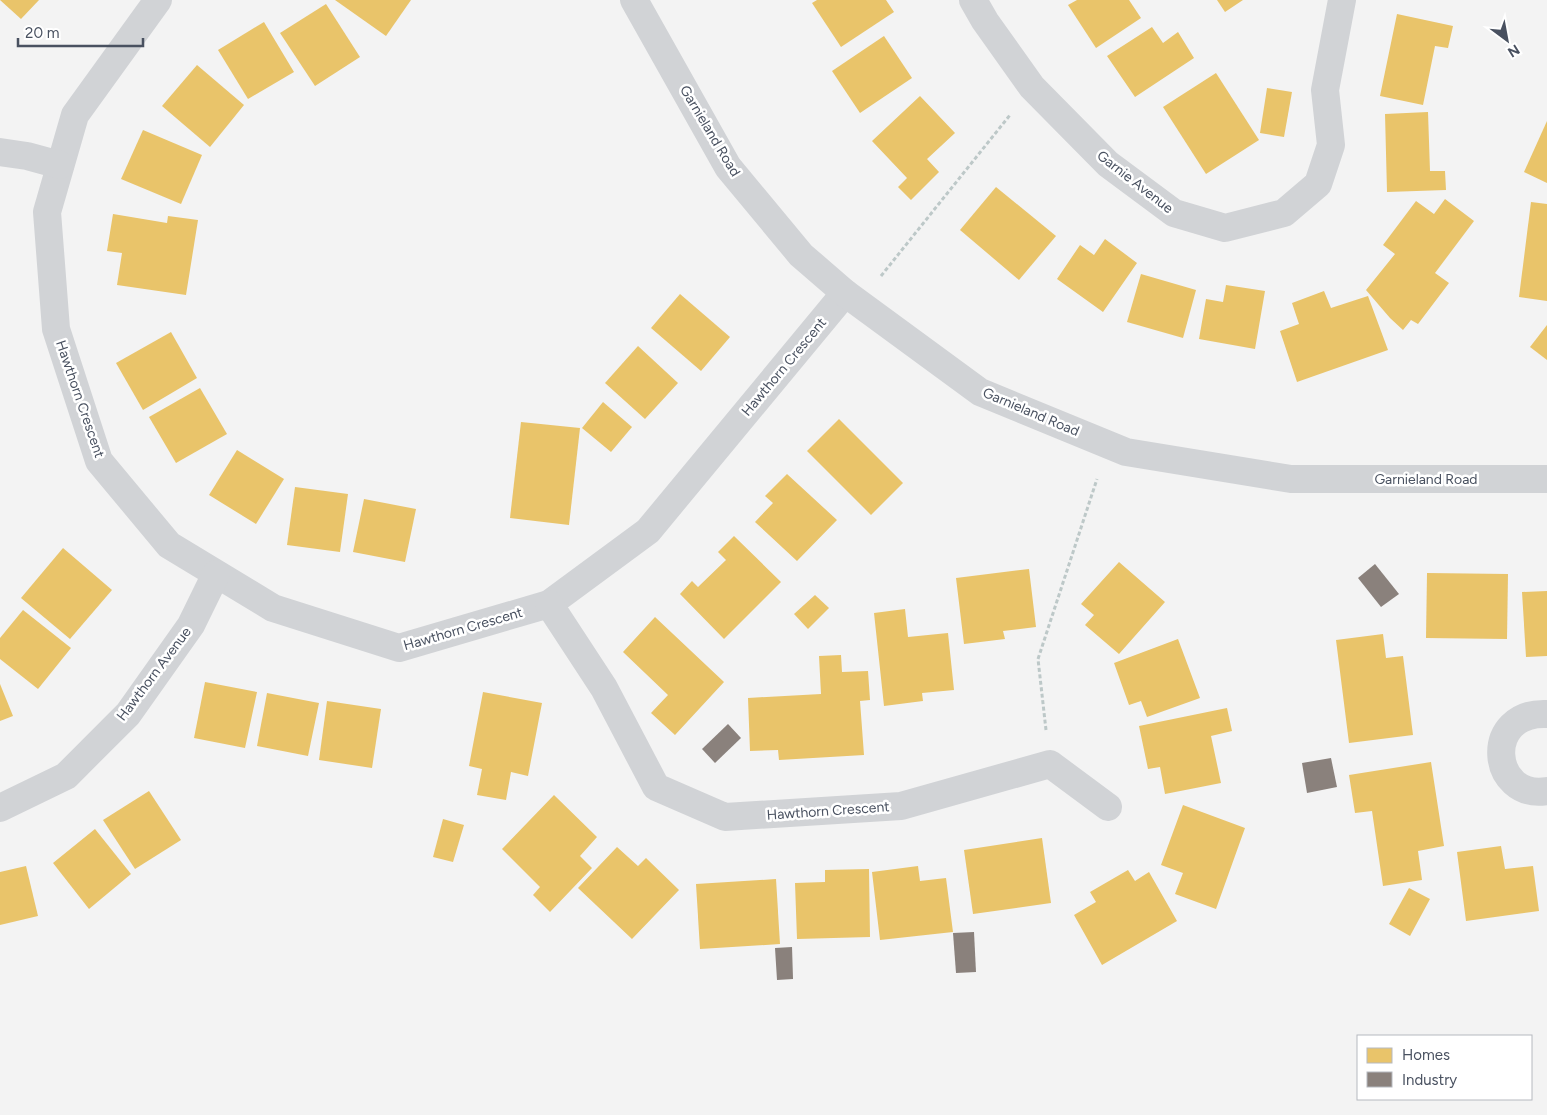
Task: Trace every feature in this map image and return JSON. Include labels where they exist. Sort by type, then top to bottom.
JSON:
[{"type":"street","name":"Hawthorn Crescent","points":[[158,0],[75,115],[47,212],[56,329],[99,461],[169,545],[273,608],[399,648],[549,604],[648,531],[852,298]]},
{"type":"street","name":"Garnieland Road","points":[[634,0],[728,167],[801,255],[852,298],[980,392],[1126,452],[1291,479],[1547,479]]},
{"type":"street","name":"Garnie Avenue","points":[[973,0],[985,21],[1032,87],[1108,164],[1174,213],[1224,228],[1284,213],[1318,184],[1331,145],[1325,90],[1342,0]]},
{"type":"street","points":[[0,152],[27,156],[60,165]]},
{"type":"street","name":"Hawthorn Avenue","points":[[0,808],[66,776],[128,714],[191,625],[216,574]]},
{"type":"street","name":"Hawthorn Crescent","points":[[549,604],[604,688],[656,786],[725,818],[901,806],[1050,764]]},
{"type":"street","points":[[1547,714],[1535,713],[1522,717],[1511,725],[1504,734],[1500,747],[1501,761],[1508,777],[1518,786],[1531,791],[1547,791]]},
{"type":"street","points":[[1050,764],[1108,807]]},
{"type":"path","points":[[852,298],[1032,87]]},
{"type":"path","points":[[1050,764],[1038,659],[1108,445]]},
{"type":"building: Homes","points":[[0,0],[39,0],[21,19]]},
{"type":"building: Homes","points":[[335,0],[411,0],[386,36]]},
{"type":"building: Homes","points":[[817,0],[886,0],[894,12],[841,47],[812,3]]},
{"type":"building: Homes","points":[[1077,0],[1129,0],[1141,18],[1096,48],[1068,5]]},
{"type":"building: Homes","points":[[1217,0],[1243,0],[1225,12]]},
{"type":"building: Homes","points":[[326,4],[360,57],[315,86],[280,33]]},
{"type":"building: Homes","points":[[1397,14],[1453,26],[1448,48],[1435,46],[1423,105],[1380,96]]},
{"type":"building: Homes","points":[[264,22],[294,72],[248,99],[218,50]]},
{"type":"building: Homes","points":[[1152,27],[1163,43],[1178,32],[1194,58],[1135,97],[1107,56]]},
{"type":"building: Homes","points":[[884,36],[912,78],[860,113],[832,71]]},
{"type":"building: Homes","points":[[197,65],[244,105],[210,147],[162,106]]},
{"type":"building: Homes","points":[[1216,73],[1259,140],[1206,174],[1163,107]]},
{"type":"building: Homes","points":[[1267,88],[1292,92],[1284,137],[1260,133]]},
{"type":"building: Homes","points":[[920,96],[955,133],[927,159],[939,172],[911,200],[898,187],[907,178],[872,141]]},
{"type":"building: Homes","points":[[1428,112],[1430,171],[1445,171],[1446,190],[1387,192],[1385,114]]},
{"type":"building: Homes","points":[[1547,121],[1547,183],[1524,172]]},
{"type":"building: Homes","points":[[143,130],[202,155],[181,204],[121,179]]},
{"type":"building: Homes","points":[[996,187],[1056,236],[1019,280],[960,230]]},
{"type":"building: Homes","points":[[1445,199],[1474,221],[1435,273],[1449,283],[1418,324],[1411,320],[1403,330],[1366,290],[1395,254],[1383,245],[1416,201],[1434,214]]},
{"type":"building: Homes","points":[[1531,202],[1547,204],[1547,301],[1519,297]]},
{"type":"building: Homes","points":[[113,214],[167,223],[168,216],[198,220],[186,295],[117,285],[122,253],[107,251]]},
{"type":"building: Homes","points":[[1105,239],[1137,263],[1103,312],[1057,279],[1080,245],[1094,255]]},
{"type":"building: Homes","points":[[1141,274],[1196,290],[1183,338],[1127,322]]},
{"type":"building: Homes","points":[[1226,285],[1265,291],[1255,349],[1199,339],[1206,299],[1223,302]]},
{"type":"building: Homes","points":[[1324,291],[1331,308],[1368,296],[1388,350],[1297,382],[1280,331],[1299,324],[1292,303]]},
{"type":"building: Homes","points":[[680,294],[730,337],[701,371],[651,328]]},
{"type":"building: Homes","points":[[1547,325],[1547,360],[1530,347]]},
{"type":"building: Homes","points":[[171,332],[197,378],[143,410],[116,363]]},
{"type":"building: Homes","points":[[638,346],[678,383],[645,419],[605,383]]},
{"type":"building: Homes","points":[[200,388],[227,434],[176,463],[149,417]]},
{"type":"building: Homes","points":[[603,402],[632,427],[611,452],[582,428]]},
{"type":"building: Homes","points":[[839,419],[903,483],[871,515],[807,451]]},
{"type":"building: Homes","points":[[521,422],[580,428],[569,525],[510,518]]},
{"type":"building: Homes","points":[[237,450],[284,479],[256,524],[209,495]]},
{"type":"building: Homes","points":[[787,474],[837,520],[797,561],[755,522],[773,503],[765,496]]},
{"type":"building: Homes","points":[[295,487],[348,494],[340,552],[287,545]]},
{"type":"building: Homes","points":[[364,499],[416,509],[405,562],[353,552]]},
{"type":"building: Homes","points":[[734,536],[781,582],[724,639],[680,594],[692,581],[698,587],[726,560],[718,552]]},
{"type":"building: Homes","points":[[63,548],[112,590],[70,639],[21,598]]},
{"type":"building: Homes","points":[[1119,562],[1165,602],[1119,654],[1085,625],[1094,615],[1081,604]]},
{"type":"building: Homes","points":[[1029,569],[1036,627],[1003,631],[1005,639],[964,644],[956,578]]},
{"type":"building: Homes","points":[[1427,573],[1508,574],[1507,639],[1426,638]]},
{"type":"building: Homes","points":[[1547,591],[1547,656],[1526,657],[1522,592]]},
{"type":"building: Homes","points":[[815,595],[829,608],[808,629],[794,614]]},
{"type":"building: Homes","points":[[905,609],[908,637],[948,633],[954,690],[922,693],[923,701],[884,706],[874,613]]},
{"type":"building: Homes","points":[[23,610],[71,648],[38,689],[0,659],[0,638]]},
{"type":"building: Homes","points":[[655,617],[724,682],[675,735],[651,713],[668,695],[623,652]]},
{"type":"building: Homes","points":[[1383,634],[1386,658],[1403,656],[1413,735],[1349,743],[1336,640]]},
{"type":"building: Homes","points":[[1178,639],[1200,698],[1147,717],[1141,701],[1129,705],[1114,663]]},
{"type":"building: Homes","points":[[841,655],[842,672],[868,671],[870,700],[860,701],[864,755],[779,760],[778,750],[750,751],[748,698],[821,694],[819,656]]},
{"type":"building: Homes","points":[[205,682],[257,692],[245,748],[194,738]]},
{"type":"building: Homes","points":[[0,684],[13,716],[0,721]]},
{"type":"building: Homes","points":[[483,692],[542,703],[528,776],[511,772],[506,800],[477,795],[482,769],[469,766]]},
{"type":"building: Homes","points":[[267,693],[319,703],[308,756],[257,746]]},
{"type":"building: Homes","points":[[327,701],[381,709],[372,768],[319,760]]},
{"type":"building: Homes","points":[[1227,708],[1232,731],[1211,736],[1221,783],[1165,794],[1160,767],[1148,769],[1139,726]]},
{"type":"building: Homes","points":[[1431,762],[1444,846],[1418,851],[1422,880],[1383,886],[1372,811],[1355,813],[1349,775]]},
{"type":"building: Homes","points":[[149,791],[181,840],[135,869],[103,820]]},
{"type":"building: Homes","points":[[554,795],[597,837],[580,856],[592,868],[550,912],[533,895],[540,887],[502,849]]},
{"type":"building: Homes","points":[[1183,805],[1245,828],[1216,909],[1175,894],[1183,873],[1161,865]]},
{"type":"building: Homes","points":[[443,819],[464,825],[453,862],[433,857]]},
{"type":"building: Homes","points":[[95,829],[131,874],[89,909],[53,863]]},
{"type":"building: Homes","points":[[1042,838],[1051,903],[973,914],[964,850]]},
{"type":"building: Homes","points":[[1501,846],[1505,869],[1533,866],[1539,911],[1466,921],[1457,852]]},
{"type":"building: Homes","points":[[617,847],[638,866],[646,858],[679,890],[632,939],[578,888]]},
{"type":"building: Homes","points":[[26,866],[38,916],[0,925],[0,872]]},
{"type":"building: Homes","points":[[918,866],[920,881],[946,878],[953,932],[880,940],[872,872]]},
{"type":"building: Homes","points":[[869,869],[870,937],[797,939],[795,883],[825,882],[825,870]]},
{"type":"building: Homes","points":[[1128,870],[1135,881],[1149,872],[1177,921],[1102,965],[1074,915],[1096,902],[1090,892]]},
{"type":"building: Homes","points":[[776,879],[780,944],[700,949],[696,884]]},
{"type":"building: Homes","points":[[1409,888],[1430,899],[1410,936],[1389,924]]},
{"type":"building: Industry","points":[[1375,564],[1399,594],[1381,607],[1358,578]]},
{"type":"building: Industry","points":[[728,724],[741,738],[715,763],[702,749]]},
{"type":"building: Industry","points":[[1331,758],[1337,787],[1307,793],[1302,763]]},
{"type":"building: Industry","points":[[974,932],[976,972],[956,973],[953,933]]},
{"type":"building: Industry","points":[[792,947],[793,979],[777,980],[775,948]]}]
